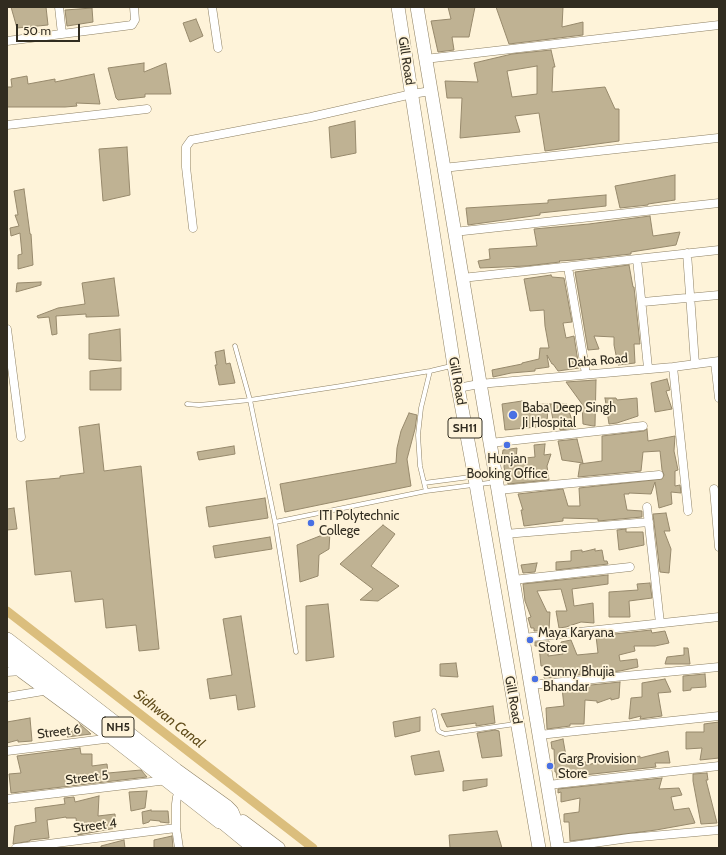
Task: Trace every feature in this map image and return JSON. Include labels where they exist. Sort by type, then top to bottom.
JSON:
[{"type":"highway","name":"NH5","points":[[7,640],[176,771],[226,806],[229,819]]},
{"type":"highway","name":"NH5","points":[[7,656],[23,671],[174,784],[229,819],[266,848]]},
{"type":"main road","name":"Gill Road","points":[[398,7],[454,366],[539,848]]},
{"type":"main road","name":"Gill Road","points":[[417,7],[558,848]]},
{"type":"street","points":[[59,7],[62,34]]},
{"type":"street","points":[[7,41],[132,24],[135,20],[134,7]]},
{"type":"street","points":[[212,7],[218,48]]},
{"type":"street","points":[[425,59],[719,25]]},
{"type":"street","points":[[193,228],[186,160],[186,147],[191,140],[430,91]]},
{"type":"street","points":[[7,125],[147,109]]},
{"type":"street","points":[[443,168],[718,138]]},
{"type":"street","points":[[454,232],[719,203]]},
{"type":"street","points":[[462,278],[719,250]]},
{"type":"street","points":[[687,253],[695,364]]},
{"type":"street","points":[[637,259],[648,368]]},
{"type":"street","points":[[568,267],[586,374]]},
{"type":"street","points":[[642,302],[719,295]]},
{"type":"street","points":[[7,329],[21,437]]},
{"type":"street","points":[[717,362],[719,398]]},
{"type":"street","name":"Daba Road","points":[[458,388],[480,384],[717,362]]},
{"type":"street","points":[[673,367],[688,510]]},
{"type":"street","points":[[490,443],[643,426]]},
{"type":"street","points":[[496,482],[659,475]]},
{"type":"street","points":[[714,489],[719,547]]},
{"type":"street","points":[[647,507],[660,623]]},
{"type":"street","points":[[505,534],[649,522]]},
{"type":"street","points":[[513,580],[630,567]]},
{"type":"street","points":[[523,638],[719,617]]},
{"type":"street","points":[[531,685],[719,668]]},
{"type":"street","points":[[7,672],[23,671]]},
{"type":"street","points":[[7,697],[49,690]]},
{"type":"street","points":[[539,735],[719,716]]},
{"type":"street","name":"Street 6","points":[[7,751],[114,738]]},
{"type":"street","points":[[548,785],[719,766]]},
{"type":"street","points":[[174,784],[176,796],[176,828],[179,848]]},
{"type":"street","name":"Street 5","points":[[7,799],[174,784]]},
{"type":"street","points":[[229,819],[253,848]]},
{"type":"street","points":[[229,819],[279,848]]},
{"type":"street","name":"Street 4","points":[[16,848],[176,828]]},
{"type":"street","points":[[558,848],[629,838],[719,830]]},
{"type":"lane","points":[[235,346],[250,400],[275,522],[296,652]]},
{"type":"lane","points":[[187,404],[200,405],[250,400],[454,366]]},
{"type":"lane","points":[[426,491],[420,466],[418,435],[421,408],[430,371]]},
{"type":"lane","points":[[275,522],[475,480],[496,482]]},
{"type":"lane","points":[[424,483],[475,480],[496,482]]},
{"type":"lane","points":[[434,711],[438,730],[445,734],[517,724]]},
{"type":"building","points":[[11,7],[46,7],[48,25],[17,28]]},
{"type":"building","points":[[448,7],[475,7],[469,37],[452,37],[454,50],[438,52],[431,21],[451,19]]},
{"type":"building","points":[[496,7],[563,7],[562,27],[583,22],[583,35],[509,44]]},
{"type":"building","points":[[92,8],[93,22],[67,26],[65,10]]},
{"type":"building","points":[[196,19],[203,36],[190,42],[183,23]]},
{"type":"building","points":[[551,50],[555,67],[553,67],[552,92],[605,87],[615,109],[619,109],[619,141],[545,151],[539,113],[515,116],[520,132],[460,138],[462,98],[447,98],[445,81],[478,82],[474,63],[512,54]],"holes":[[[537,66],[537,94],[512,97],[507,71]]]},
{"type":"building","points":[[144,63],[144,72],[166,63],[171,94],[145,94],[145,97],[118,100],[116,98],[108,68]]},
{"type":"building","points":[[94,74],[100,104],[76,103],[77,106],[65,107],[7,107],[7,87],[12,87],[11,79],[27,76],[28,84],[55,79],[55,82]]},
{"type":"building","points":[[355,121],[356,153],[331,158],[329,127]]},
{"type":"building","points":[[127,147],[130,195],[103,201],[99,149]]},
{"type":"building","points":[[675,175],[675,200],[620,208],[615,186]]},
{"type":"building","points":[[24,189],[31,234],[33,265],[18,269],[18,255],[22,254],[20,233],[11,236],[10,228],[19,226],[15,215],[18,215],[14,191]]},
{"type":"building","points":[[606,195],[606,206],[540,213],[540,215],[468,225],[466,208],[548,203],[548,200]]},
{"type":"building","points":[[650,216],[653,236],[680,232],[676,245],[631,252],[631,254],[559,261],[560,262],[526,266],[480,268],[478,261],[490,259],[489,249],[537,246],[534,229]]},
{"type":"building","points":[[629,265],[634,287],[640,344],[634,344],[635,363],[618,365],[614,337],[594,336],[599,349],[588,350],[575,272]]},
{"type":"building","points":[[551,275],[552,277],[564,278],[572,322],[563,323],[566,338],[574,336],[579,368],[558,371],[547,355],[549,367],[535,369],[535,371],[511,373],[493,377],[492,370],[539,359],[540,348],[549,348],[544,310],[530,311],[524,279]]},
{"type":"building","points":[[114,278],[119,316],[86,317],[86,314],[56,316],[57,334],[52,335],[49,317],[38,318],[37,316],[58,308],[85,304],[82,283]]},
{"type":"building","points":[[41,282],[41,285],[16,292],[17,283]]},
{"type":"building","points":[[120,329],[121,361],[89,359],[89,334]]},
{"type":"building","points":[[224,350],[226,364],[230,363],[235,383],[219,385],[215,365],[217,365],[215,352]]},
{"type":"building","points":[[121,368],[121,390],[90,390],[90,371]]},
{"type":"building","points":[[667,379],[670,390],[666,391],[672,409],[655,412],[651,383]]},
{"type":"building","points":[[596,380],[595,426],[593,426],[583,424],[582,404],[566,382]]},
{"type":"building","points":[[605,398],[616,398],[617,400],[637,398],[638,416],[609,424]]},
{"type":"building","points":[[522,401],[522,405],[548,404],[547,426],[505,430],[502,404]]},
{"type":"building","points":[[550,404],[567,404],[574,428],[560,430],[559,424],[554,425]]},
{"type":"building","points":[[409,413],[417,415],[407,459],[411,486],[285,512],[280,484],[396,463],[397,448],[401,431]]},
{"type":"building","points":[[99,424],[104,471],[141,466],[159,649],[139,651],[136,625],[106,628],[103,599],[75,602],[71,571],[35,575],[26,481],[60,478],[60,476],[84,473],[79,427]]},
{"type":"building","points":[[647,429],[648,441],[675,436],[674,451],[678,470],[675,471],[675,486],[680,485],[681,493],[671,492],[672,504],[659,508],[655,482],[651,494],[624,494],[627,510],[642,511],[642,517],[598,521],[598,519],[563,518],[563,521],[524,526],[521,510],[523,510],[518,494],[563,489],[568,506],[580,506],[579,488],[662,479],[664,475],[660,451],[643,452],[641,471],[578,477],[580,464],[602,461],[602,436],[644,431]]},
{"type":"building","points":[[577,439],[583,463],[562,460],[558,441]]},
{"type":"building","points":[[545,444],[544,455],[551,454],[547,466],[549,480],[508,484],[504,467],[505,457],[502,457],[503,450],[517,448],[516,459],[535,457],[534,445]]},
{"type":"building","points":[[234,446],[235,454],[199,460],[197,452]]},
{"type":"building","points":[[265,498],[268,518],[209,527],[206,507]]},
{"type":"building","points":[[14,508],[17,529],[7,530],[7,509]]},
{"type":"building","points":[[666,513],[670,531],[664,531],[671,549],[669,573],[660,572],[653,514]]},
{"type":"building","points":[[383,525],[395,534],[371,566],[399,586],[378,601],[360,600],[373,589],[340,564]]},
{"type":"building","points":[[626,529],[626,532],[643,532],[644,545],[619,550],[617,530]]},
{"type":"building","points":[[330,532],[329,549],[319,555],[318,576],[300,582],[297,545]]},
{"type":"building","points":[[270,537],[272,549],[215,558],[213,546]]},
{"type":"building","points":[[595,549],[595,551],[602,550],[604,561],[607,561],[608,564],[556,570],[556,562],[571,561],[571,551],[582,550],[582,552]]},
{"type":"building","points":[[537,563],[535,572],[523,573],[521,565]]},
{"type":"building","points":[[608,575],[608,584],[572,589],[574,606],[593,603],[594,623],[581,622],[559,628],[556,611],[567,611],[561,589],[537,591],[547,612],[550,612],[549,630],[534,631],[534,628],[531,628],[528,618],[531,617],[525,601],[523,584]]},
{"type":"building","points":[[650,583],[652,598],[629,601],[630,617],[609,617],[609,592],[638,590],[637,584]]},
{"type":"building","points":[[328,604],[334,657],[306,661],[306,606]]},
{"type":"building","points":[[241,616],[255,707],[238,710],[236,695],[210,699],[207,679],[232,675],[223,619]]},
{"type":"building","points":[[651,630],[652,633],[665,631],[669,643],[655,646],[634,646],[635,651],[619,655],[620,661],[637,659],[638,667],[620,671],[544,678],[544,666],[541,666],[539,646],[535,646],[535,642],[549,641],[548,656],[563,654],[561,642],[571,640],[577,655],[598,653],[596,636]]},
{"type":"building","points":[[684,648],[688,648],[690,664],[665,664],[667,657],[684,655]]},
{"type":"building","points":[[456,663],[458,677],[440,676],[440,664]]},
{"type":"building","points":[[705,674],[706,687],[691,688],[691,690],[683,691],[683,676]]},
{"type":"building","points":[[665,679],[671,692],[658,693],[662,716],[640,719],[641,716],[629,719],[631,698],[642,697],[642,683]]},
{"type":"building","points":[[620,682],[619,698],[611,700],[611,698],[597,703],[597,701],[585,700],[584,724],[570,724],[570,726],[547,729],[546,708],[564,706],[562,688]]},
{"type":"building","points":[[493,706],[495,723],[476,726],[476,723],[447,727],[441,714]]},
{"type":"building","points":[[420,717],[420,731],[395,737],[393,722]]},
{"type":"building","points":[[30,718],[32,741],[18,742],[18,740],[7,743],[7,722]]},
{"type":"building","points":[[719,722],[719,758],[700,760],[702,748],[686,749],[686,732],[704,732],[704,724]]},
{"type":"building","points":[[79,723],[91,734],[67,737]]},
{"type":"building","points":[[495,730],[499,731],[502,756],[482,758],[477,733]]},
{"type":"building","points":[[563,739],[566,756],[569,756],[569,764],[586,762],[586,765],[600,762],[615,762],[668,751],[670,763],[655,763],[656,767],[557,778],[555,772],[554,749],[552,749],[551,742]]},
{"type":"building","points":[[80,748],[81,754],[92,754],[92,766],[107,764],[108,773],[141,770],[147,777],[11,793],[9,774],[21,773],[17,756]]},
{"type":"building","points":[[439,751],[444,771],[415,775],[411,756]]},
{"type":"building","points":[[707,773],[708,780],[706,780],[717,823],[701,824],[693,774]]},
{"type":"building","points":[[662,778],[659,789],[679,788],[682,795],[671,797],[674,810],[689,808],[695,823],[656,830],[570,841],[569,822],[564,822],[564,814],[579,812],[580,798],[561,802],[561,792],[558,793],[558,789]]},
{"type":"building","points":[[487,779],[487,786],[463,791],[463,781]]},
{"type":"building","points":[[147,791],[145,808],[131,811],[129,792]]},
{"type":"building","points":[[99,796],[98,816],[115,814],[116,828],[78,835],[76,818],[66,817],[47,820],[49,838],[13,844],[15,826],[36,822],[35,808],[65,804],[64,798],[74,797],[75,802]]},
{"type":"building","points":[[151,810],[168,811],[169,823],[150,820],[149,822],[143,824],[142,812]]},
{"type":"building","points":[[497,831],[502,848],[450,848],[449,835]]},
{"type":"building","points":[[172,836],[173,848],[154,848],[154,840]]},
{"type":"building","points":[[124,840],[125,848],[101,848],[101,846]]},
{"type":"waterway","name":"Sidhwan Canal","points":[[7,611],[313,848]]},
{"type":"place","name":"Baba Deep Singh Ji Hospital","points":[[513,415]]},
{"type":"place","name":"Hunjan Booking Office","points":[[507,445]]},
{"type":"place","name":"ITI Polytechnic College","points":[[311,523]]},
{"type":"place","name":"Maya Karyana Store","points":[[530,640]]},
{"type":"place","name":"Sunny Bhujia Bhandar","points":[[535,679]]},
{"type":"place","name":"Garg Provision Store","points":[[550,766]]}]
